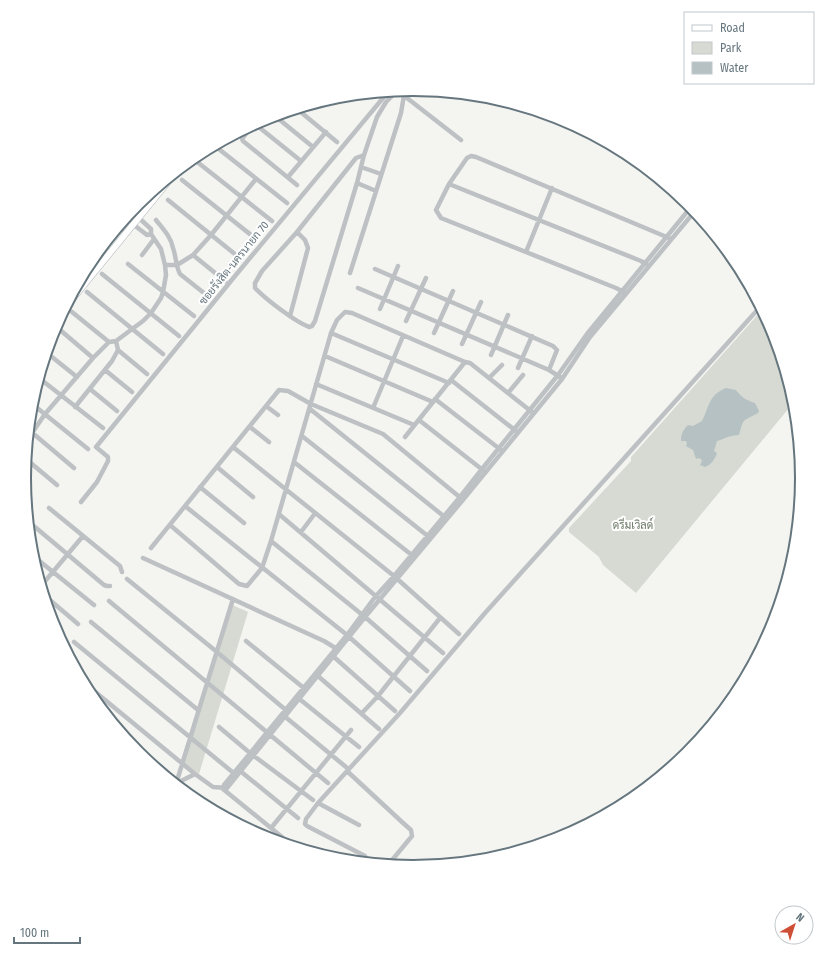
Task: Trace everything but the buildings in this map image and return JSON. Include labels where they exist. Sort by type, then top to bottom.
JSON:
[{"type":"street","points":[[350,273],[401,113],[404,96]]},
{"type":"street","points":[[406,96],[460,140]]},
{"type":"street","points":[[364,155],[356,158],[297,232],[262,272],[255,283],[255,288],[260,293],[290,316],[309,327],[314,324],[357,184],[364,155],[377,118],[386,102],[392,97]]},
{"type":"street","name":"ซอยรังสิต-นครนายก 70","points":[[81,502],[96,482],[108,461],[108,458],[96,447],[230,282],[383,98]]},
{"type":"street","points":[[302,113],[337,142]]},
{"type":"street","points":[[280,121],[313,147]]},
{"type":"street","points":[[261,129],[301,161]]},
{"type":"street","points":[[288,177],[326,132]]},
{"type":"street","points":[[244,136],[242,139],[243,141],[297,185]]},
{"type":"street","points":[[219,150],[287,203]]},
{"type":"street","points":[[625,292],[441,218],[436,210],[449,184],[467,158],[471,156],[552,188],[670,238]]},
{"type":"street","points":[[199,162],[241,198],[272,221]]},
{"type":"street","points":[[361,167],[382,174]]},
{"type":"street","points":[[165,265],[177,265],[193,255],[256,179]]},
{"type":"street","points":[[182,180],[256,239]]},
{"type":"street","points":[[357,184],[376,191]]},
{"type":"street","points":[[449,184],[647,265]]},
{"type":"street","points":[[526,252],[552,188]]},
{"type":"street","points":[[81,289],[160,192]]},
{"type":"street","points":[[168,200],[241,259]]},
{"type":"street","points":[[223,789],[224,785],[237,772],[298,698],[377,598],[446,517],[463,501],[483,470],[560,377],[587,334],[625,292],[689,215]]},
{"type":"street","points":[[34,427],[93,358],[109,342],[116,341],[143,321],[151,313],[161,298],[166,275],[161,249],[153,237],[151,229],[139,218]]},
{"type":"street","points":[[156,220],[167,233],[173,246],[180,274],[209,298]]},
{"type":"street","points":[[134,225],[147,235],[153,237]]},
{"type":"street","points":[[123,231],[128,233]]},
{"type":"street","points":[[290,316],[308,248],[305,240],[297,232]]},
{"type":"street","points":[[142,255],[153,237]]},
{"type":"street","points":[[193,255],[225,280]]},
{"type":"street","points":[[128,264],[194,316]]},
{"type":"street","points":[[380,309],[398,266]]},
{"type":"street","points":[[375,269],[532,336],[556,348],[557,350],[549,370]]},
{"type":"street","points":[[102,274],[179,336]]},
{"type":"street","points":[[406,321],[426,278]]},
{"type":"street","points":[[358,288],[466,336],[549,370],[560,377]]},
{"type":"street","points":[[434,333],[453,291]]},
{"type":"street","points":[[87,292],[163,354]]},
{"type":"street","points":[[462,344],[481,302]]},
{"type":"street","points":[[365,856],[305,824],[315,802],[400,713],[496,601],[756,311]]},
{"type":"street","points":[[72,312],[109,342]]},
{"type":"street","points":[[170,525],[243,586],[250,583],[262,568],[280,515],[286,489],[331,333],[337,320],[345,312],[470,363],[532,412]]},
{"type":"street","points":[[491,355],[508,315]]},
{"type":"street","points":[[61,330],[93,358]]},
{"type":"street","points":[[331,333],[450,381],[516,431]]},
{"type":"street","points":[[373,408],[403,336]]},
{"type":"street","points":[[518,368],[532,336]]},
{"type":"street","points":[[116,341],[118,350],[147,374]]},
{"type":"street","points":[[75,407],[105,370],[118,350]]},
{"type":"street","points":[[51,356],[77,377]]},
{"type":"street","points":[[325,356],[434,400],[500,450]]},
{"type":"street","points":[[405,437],[465,362]]},
{"type":"street","points":[[490,378],[502,365]]},
{"type":"street","points":[[105,370],[132,392]]},
{"type":"street","points":[[508,393],[523,375]]},
{"type":"street","points":[[44,382],[102,428]]},
{"type":"street","points":[[316,384],[414,425]]},
{"type":"street","points":[[90,389],[117,412]]},
{"type":"street","points":[[151,548],[279,390],[283,390],[310,406],[446,517]]},
{"type":"street","points":[[266,406],[278,415]]},
{"type":"street","points":[[310,406],[383,434],[463,501]]},
{"type":"street","points":[[37,408],[88,449]]},
{"type":"street","points":[[419,420],[483,470]]},
{"type":"street","points":[[250,427],[269,442]]},
{"type":"street","points":[[34,433],[74,468]]},
{"type":"street","points":[[302,436],[429,537]]},
{"type":"street","points":[[233,447],[396,577],[459,634]]},
{"type":"street","points":[[294,462],[413,556]]},
{"type":"street","points":[[32,464],[57,485]]},
{"type":"street","points":[[217,467],[253,497]]},
{"type":"street","points":[[200,487],[244,523]]},
{"type":"street","points":[[185,506],[348,636],[410,691]]},
{"type":"street","points":[[49,508],[120,566],[122,572]]},
{"type":"street","points":[[280,515],[443,653]]},
{"type":"street","points":[[301,532],[313,516]]},
{"type":"street","points":[[35,527],[104,585],[110,586]]},
{"type":"street","points":[[45,581],[83,536]]},
{"type":"street","points":[[271,542],[364,616],[427,671]]},
{"type":"street","points":[[143,558],[324,641],[337,649]]},
{"type":"street","points":[[40,562],[94,605]]},
{"type":"street","points":[[127,579],[287,711]]},
{"type":"street","points":[[177,779],[233,599]]},
{"type":"street","points":[[51,601],[78,624]]},
{"type":"street","points":[[108,602],[328,783]]},
{"type":"street","points":[[362,713],[378,696],[440,618]]},
{"type":"street","points":[[91,622],[198,710]]},
{"type":"street","points":[[246,641],[305,689]]},
{"type":"street","points":[[74,642],[190,737],[298,818]]},
{"type":"street","points":[[305,689],[334,657],[337,649]]},
{"type":"street","points":[[334,657],[395,711]]},
{"type":"street","points":[[318,676],[379,729]]},
{"type":"street","points":[[96,692],[195,774],[213,787],[223,789],[282,837]]},
{"type":"street","points":[[298,698],[359,747]]},
{"type":"street","points":[[283,715],[331,754],[412,833],[412,836],[392,860]]},
{"type":"street","points":[[219,727],[315,802],[359,825]]},
{"type":"street","points":[[271,828],[352,730]]},
{"type":"street","points":[[180,782],[195,774]]},
{"type":"green space","name":"ดรีมเวิลด์","points":[[758,314],[775,356],[789,408],[636,593],[603,565],[599,557],[569,532],[569,528],[631,461],[631,457]]},
{"type":"green space","points":[[230,604],[248,612],[199,774],[181,761]]},
{"type":"water","points":[[726,388],[736,390],[744,398],[755,403],[759,411],[744,421],[739,435],[730,436],[717,441],[714,451],[717,453],[714,460],[705,467],[700,465],[702,461],[698,458],[696,459],[693,450],[686,446],[686,441],[681,441],[682,434],[688,425],[693,426],[702,421],[712,398]]}]
